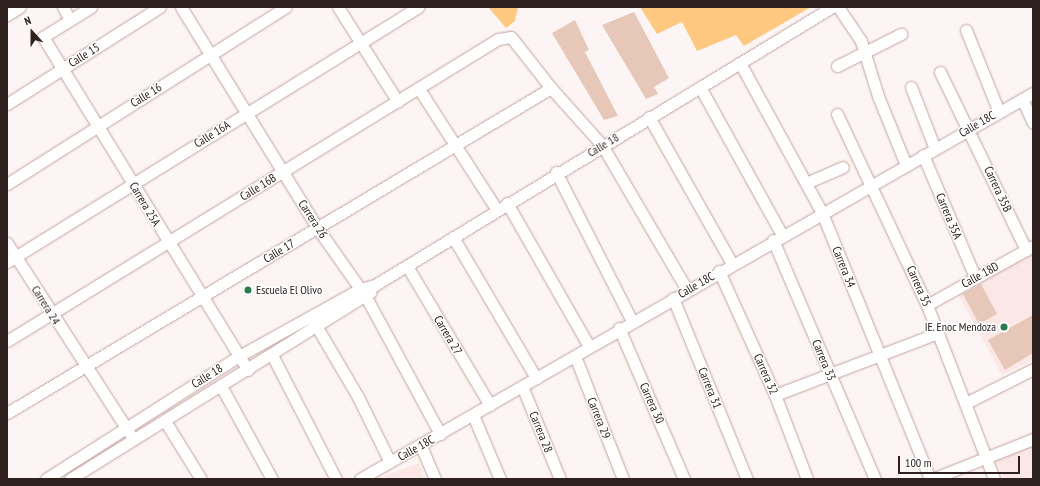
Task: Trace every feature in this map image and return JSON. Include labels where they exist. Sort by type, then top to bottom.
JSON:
[{"type":"street","points":[[7,15],[20,7]]},
{"type":"street","points":[[63,7],[70,20],[91,7]]},
{"type":"street","name":"Calle 15","points":[[7,104],[160,7]]},
{"type":"street","name":"Carrera 26","points":[[181,7],[318,229],[363,293],[440,434]]},
{"type":"street","name":"Calle 16","points":[[7,184],[286,7]]},
{"type":"street","points":[[338,7],[398,102]]},
{"type":"street","name":"Calle 16A","points":[[11,259],[418,7]]},
{"type":"street","name":"Calle 18","points":[[70,479],[317,327],[375,285],[556,172],[832,7]]},
{"type":"street","points":[[838,7],[861,41],[878,96],[906,165]]},
{"type":"street","name":"Carrera 25A","points":[[70,20],[43,37],[248,370]]},
{"type":"street","points":[[966,30],[999,112]]},
{"type":"street","points":[[838,66],[900,34]]},
{"type":"street","name":"Calle 16B","points":[[7,341],[398,102],[498,39],[511,37],[551,88]]},
{"type":"street","name":"Carrera 34","points":[[740,62],[822,213],[931,479]]},
{"type":"street","name":"Carrera 35B","points":[[940,72],[1029,248]]},
{"type":"street","name":"Carrera 33","points":[[700,86],[778,238],[831,375],[875,479]]},
{"type":"street","points":[[911,87],[935,148]]},
{"type":"street","points":[[551,88],[602,145],[687,290]]},
{"type":"street","name":"Calle 17","points":[[7,413],[86,368],[551,88]]},
{"type":"street","points":[[419,89],[497,210]]},
{"type":"street","name":"Calle 18C","points":[[360,479],[377,475],[390,462],[421,446],[619,328],[1033,93]]},
{"type":"street","points":[[1022,99],[1033,123]]},
{"type":"street","name":"Carrera 35","points":[[837,114],[872,184],[927,305],[994,479]]},
{"type":"street","points":[[649,117],[732,264]]},
{"type":"street","name":"Carrera 35A","points":[[923,155],[975,277]]},
{"type":"street","points":[[806,183],[843,167]]},
{"type":"street","points":[[556,172],[632,321]]},
{"type":"street","points":[[507,203],[589,346]]},
{"type":"street","points":[[453,237],[536,378]]},
{"type":"street","name":"Carrera 24","points":[[7,243],[11,259],[52,314],[134,440]]},
{"type":"street","name":"Calle 18D","points":[[927,305],[1029,248]]},
{"type":"street","name":"Carrera 27","points":[[407,266],[490,405]]},
{"type":"street","name":"Carrera 32","points":[[719,272],[776,395],[807,479]]},
{"type":"street","name":"Calle 18","points":[[52,477],[239,356],[311,316],[363,293]]},
{"type":"street","name":"Carrera 31","points":[[673,298],[747,479]]},
{"type":"street","points":[[311,316],[358,397],[390,462]]},
{"type":"street","name":"Carrera 30","points":[[619,328],[684,479]]},
{"type":"street","points":[[776,395],[937,333]]},
{"type":"street","points":[[272,355],[336,479]]},
{"type":"street","name":"Carrera 29","points":[[574,356],[623,479]]},
{"type":"street","points":[[966,403],[1033,369]]},
{"type":"street","name":"Calle 18","points":[[221,386],[272,479]]},
{"type":"street","name":"Carrera 28","points":[[522,386],[560,479]]},
{"type":"street","points":[[473,415],[500,479]]},
{"type":"street","points":[[165,421],[196,477]]},
{"type":"street","points":[[931,479],[1033,439]]},
{"type":"street","points":[[421,446],[435,479]]},
{"type":"shaded area","points":[[488,7],[518,7],[515,21],[506,28]]},
{"type":"shaded area","points":[[640,7],[811,7],[744,46],[736,35],[697,51],[682,22],[657,34]]},
{"type":"shaded area","name":"IE. Enoc Mendoza","points":[[1033,251],[1033,360],[1002,375],[958,294]]},
{"type":"shaded area","points":[[1033,444],[1033,479],[1004,479],[996,460]]},
{"type":"shaded area","points":[[419,463],[425,479],[385,479],[384,476]]},
{"type":"building","points":[[634,12],[669,78],[654,87],[658,94],[646,99],[602,25]]},
{"type":"building","points":[[575,20],[589,50],[585,52],[618,116],[604,120],[552,33]]},
{"type":"building","points":[[981,284],[997,314],[979,324],[963,294]]},
{"type":"building","points":[[1033,315],[1033,353],[1005,370],[988,340]]},
{"type":"place","name":"Escuela El Olivo","points":[[248,290]]},
{"type":"place","name":"IE. Enoc Mendoza","points":[[1004,327]]}]
